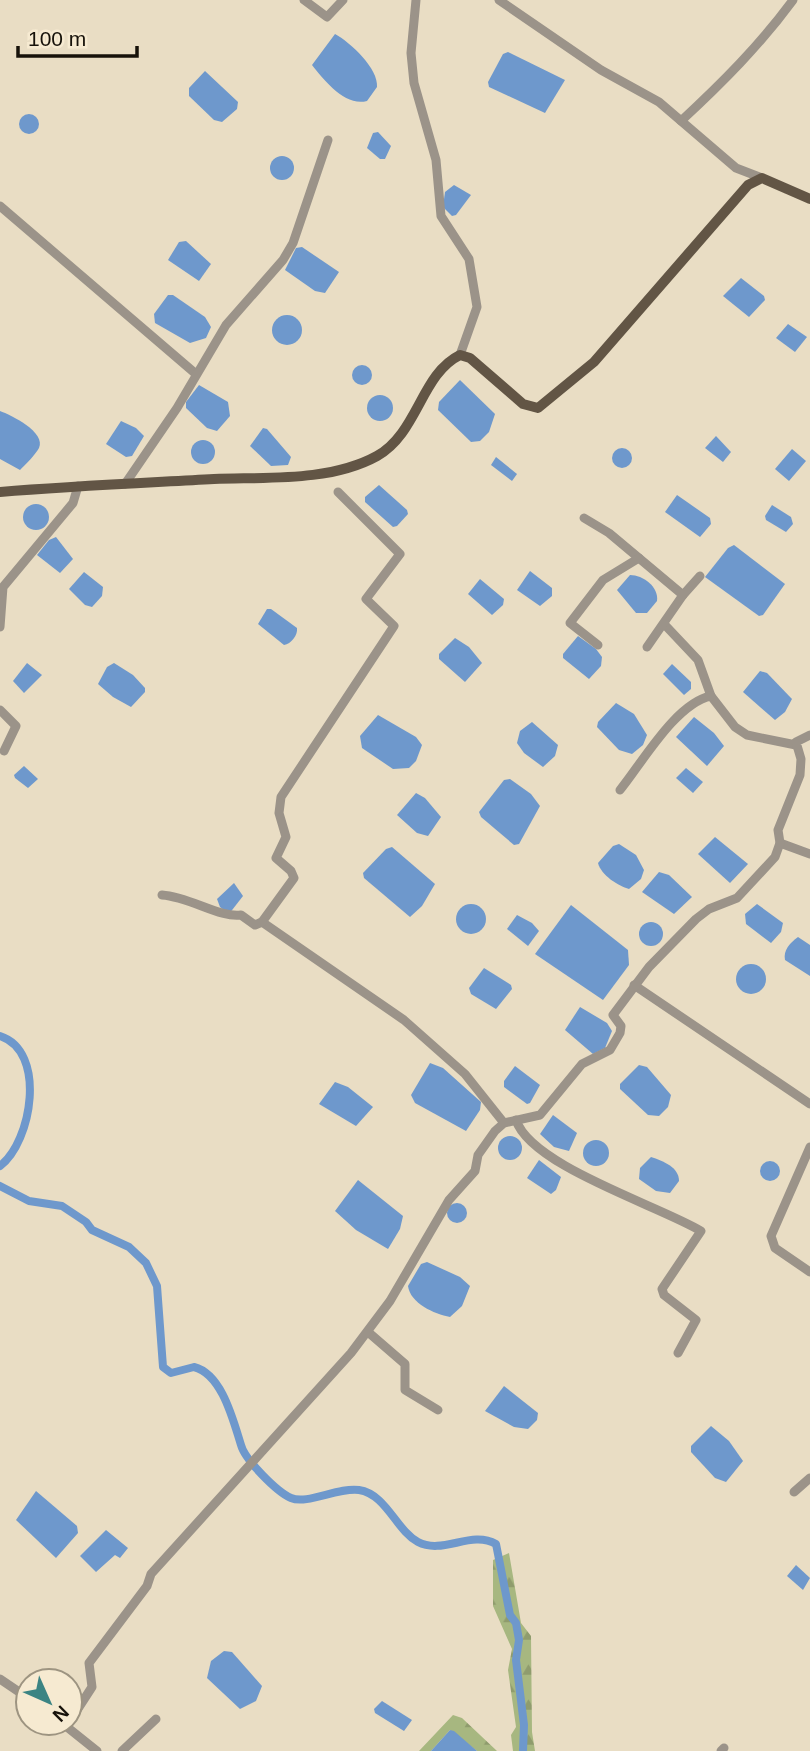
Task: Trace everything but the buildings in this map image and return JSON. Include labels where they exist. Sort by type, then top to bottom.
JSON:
[{"type":"main road","points":[[0,492],[283,476],[357,465],[390,448],[399,440],[431,387],[450,362],[460,355],[470,358],[523,404],[538,408],[594,362],[748,185],[762,178],[810,199]]},
{"type":"street","points":[[304,0],[327,17],[343,0]]},
{"type":"street","points":[[416,0],[411,52],[414,83],[436,160],[441,216],[469,259],[477,307],[460,355]]},
{"type":"street","points":[[499,0],[601,70],[659,103],[736,167],[762,178]]},
{"type":"street","points":[[681,121],[723,84],[793,0]]},
{"type":"street","points":[[125,484],[226,325],[283,260],[293,243],[328,139]]},
{"type":"street","points":[[0,206],[196,373]]},
{"type":"street","points":[[0,627],[3,587],[72,503],[78,486]]},
{"type":"street","points":[[162,895],[204,904],[231,917],[241,915],[256,925],[262,922],[293,878],[290,871],[276,858],[287,832],[279,813],[281,797],[394,626],[366,599],[400,554],[338,492]]},
{"type":"street","points":[[584,518],[639,558],[683,595]]},
{"type":"street","points":[[598,645],[570,623],[603,580],[639,558]]},
{"type":"street","points":[[647,647],[665,625],[683,595],[700,576]]},
{"type":"street","points":[[665,625],[698,660],[711,696],[721,713],[747,735],[796,745],[810,735]]},
{"type":"street","points":[[620,790],[672,724],[695,703],[711,696]]},
{"type":"street","points":[[0,710],[16,726],[4,751]]},
{"type":"street","points":[[84,1699],[92,1687],[87,1668],[94,1654],[147,1587],[159,1564],[368,1332],[442,1211],[475,1171],[485,1144],[505,1122],[540,1115],[582,1064],[610,1051],[621,1026],[613,1015],[634,985],[696,919],[709,909],[737,898],[768,866],[780,843],[778,830],[800,775],[801,759],[796,745]]},
{"type":"street","points":[[780,843],[810,854]]},
{"type":"street","points":[[262,922],[404,1020],[465,1074],[505,1122]]},
{"type":"street","points":[[634,985],[810,1104]]},
{"type":"street","points":[[516,1120],[529,1138],[562,1162],[616,1192],[674,1216],[701,1231],[662,1289],[664,1295],[696,1320],[678,1353]]},
{"type":"street","points":[[810,1147],[771,1236],[772,1245],[810,1272]]},
{"type":"street","points":[[368,1332],[405,1364],[405,1390],[438,1410]]},
{"type":"street","points":[[794,1492],[810,1478]]},
{"type":"street","points":[[122,1751],[156,1719]]},
{"type":"street","points":[[82,1737],[97,1751]]},
{"type":"green space","points":[[509,1553],[521,1623],[531,1636],[532,1732],[535,1751],[513,1751],[511,1735],[516,1727],[508,1670],[512,1649],[493,1606],[493,1560]]},
{"type":"green space","points":[[453,1715],[462,1718],[497,1751],[477,1751],[450,1730],[431,1751],[419,1751]]},
{"type":"water","points":[[335,34],[369,64],[373,72],[377,87],[367,101],[359,102],[343,96],[329,85],[312,65]]},
{"type":"water","points":[[508,52],[565,80],[545,113],[489,87],[488,82],[503,54]]},
{"type":"water","points":[[205,71],[238,102],[237,109],[222,122],[214,120],[189,96],[189,88]]},
{"type":"water","points":[[25,114],[33,114],[39,124],[33,134],[25,134],[19,128],[19,120]]},
{"type":"water","points":[[378,132],[391,146],[385,159],[380,159],[367,148],[373,133]]},
{"type":"water","points":[[282,156],[293,163],[294,168],[287,179],[282,180],[271,173],[270,168],[277,157]]},
{"type":"water","points":[[454,185],[471,195],[456,215],[452,216],[443,207],[445,192]]},
{"type":"water","points":[[186,241],[211,264],[199,281],[168,260],[179,242]]},
{"type":"water","points":[[302,247],[339,272],[325,293],[315,291],[285,270],[296,248]]},
{"type":"water","points":[[741,278],[764,296],[765,300],[749,317],[723,296]]},
{"type":"water","points":[[168,295],[173,295],[205,317],[211,327],[206,338],[190,343],[155,323],[154,314]]},
{"type":"water","points":[[287,315],[293,316],[301,324],[301,336],[293,344],[287,345],[281,344],[273,336],[272,330],[273,324],[281,316]]},
{"type":"water","points":[[788,324],[807,337],[795,352],[776,338]]},
{"type":"water","points":[[358,365],[366,365],[372,375],[366,385],[358,385],[352,379],[352,371]]},
{"type":"water","points":[[460,380],[495,414],[489,432],[480,441],[471,442],[438,410],[439,402]]},
{"type":"water","points":[[199,385],[228,402],[230,416],[217,431],[207,428],[186,408],[186,402]]},
{"type":"water","points":[[380,395],[389,399],[393,408],[389,417],[380,421],[371,417],[367,408],[371,399]]},
{"type":"water","points":[[0,411],[33,430],[40,442],[37,451],[20,470],[0,459]]},
{"type":"water","points":[[121,421],[136,428],[144,436],[132,456],[126,457],[106,444]]},
{"type":"water","points":[[263,428],[267,429],[291,457],[288,465],[271,466],[250,446]]},
{"type":"water","points":[[716,436],[731,452],[723,462],[705,448]]},
{"type":"water","points":[[203,440],[211,444],[215,452],[211,460],[203,464],[195,460],[191,452],[195,444]]},
{"type":"water","points":[[618,448],[626,448],[632,458],[626,468],[618,468],[612,462],[612,454]]},
{"type":"water","points":[[792,449],[806,461],[789,481],[775,469]]},
{"type":"water","points":[[496,457],[517,474],[512,481],[491,465]]},
{"type":"water","points":[[379,485],[407,510],[408,514],[397,526],[393,527],[365,502],[365,497]]},
{"type":"water","points":[[677,495],[710,518],[711,524],[700,537],[665,512]]},
{"type":"water","points":[[36,504],[45,508],[49,517],[45,526],[36,530],[27,526],[23,517],[27,508]]},
{"type":"water","points":[[772,505],[791,517],[793,524],[786,532],[766,520],[765,516]]},
{"type":"water","points":[[56,537],[73,559],[60,573],[37,555],[49,540]]},
{"type":"water","points":[[734,545],[785,584],[763,615],[759,616],[705,577],[728,548]]},
{"type":"water","points":[[530,571],[552,588],[552,596],[540,606],[517,590]]},
{"type":"water","points":[[84,572],[103,587],[102,596],[92,607],[85,605],[69,589]]},
{"type":"water","points":[[630,575],[645,580],[655,591],[657,601],[647,613],[636,613],[617,590]]},
{"type":"water","points":[[480,579],[504,599],[503,605],[492,615],[468,594]]},
{"type":"water","points":[[267,609],[271,609],[297,628],[289,643],[284,645],[258,624]]},
{"type":"water","points":[[578,636],[602,657],[601,666],[589,679],[563,658],[563,654]]},
{"type":"water","points":[[455,638],[469,647],[482,663],[465,682],[439,659],[439,654]]},
{"type":"water","points":[[27,663],[42,675],[24,693],[13,681]]},
{"type":"water","points":[[114,663],[133,675],[145,688],[145,692],[131,707],[98,684],[107,667]]},
{"type":"water","points":[[672,664],[691,682],[691,689],[684,695],[663,674]]},
{"type":"water","points":[[760,671],[767,673],[792,699],[785,712],[775,720],[743,692]]},
{"type":"water","points":[[616,703],[634,714],[647,735],[643,745],[632,754],[619,750],[597,727],[598,722]]},
{"type":"water","points":[[378,715],[416,737],[422,745],[416,761],[409,768],[393,769],[362,748],[360,736]]},
{"type":"water","points":[[694,717],[714,733],[724,746],[707,766],[676,737]]},
{"type":"water","points":[[532,722],[558,745],[555,756],[543,767],[524,753],[517,743],[520,731]]},
{"type":"water","points":[[24,766],[38,779],[28,788],[14,775]]},
{"type":"water","points":[[686,768],[703,782],[693,793],[676,778]]},
{"type":"water","points":[[510,779],[531,794],[540,806],[519,844],[514,845],[481,817],[479,812],[504,780]]},
{"type":"water","points":[[416,793],[425,798],[441,817],[428,836],[417,833],[397,815]]},
{"type":"water","points":[[715,837],[748,864],[730,883],[698,854]]},
{"type":"water","points":[[619,844],[636,855],[644,870],[641,879],[629,889],[610,879],[598,863],[613,846]]},
{"type":"water","points":[[392,847],[435,884],[422,906],[410,917],[364,878],[363,873],[386,849]]},
{"type":"water","points":[[659,872],[669,875],[692,897],[674,914],[642,892]]},
{"type":"water","points":[[234,883],[243,896],[229,914],[220,907],[217,899]]},
{"type":"water","points":[[471,904],[477,905],[485,913],[485,925],[477,933],[471,934],[465,933],[457,925],[456,919],[457,913],[465,905]]},
{"type":"water","points":[[757,904],[783,923],[781,932],[771,943],[746,924],[745,914]]},
{"type":"water","points":[[571,905],[628,950],[629,965],[603,1000],[535,954]]},
{"type":"water","points":[[517,915],[532,923],[539,931],[528,946],[507,929]]},
{"type":"water","points":[[651,922],[660,925],[663,934],[660,943],[651,946],[642,943],[639,934],[642,925]]},
{"type":"water","points":[[798,937],[810,945],[810,976],[785,960],[788,947]]},
{"type":"water","points":[[751,964],[761,969],[766,979],[761,989],[751,994],[741,989],[736,979],[741,969]]},
{"type":"water","points":[[484,968],[511,985],[512,989],[496,1009],[471,994],[469,988]]},
{"type":"water","points":[[580,1007],[607,1023],[612,1031],[605,1048],[593,1054],[565,1030]]},
{"type":"water","points":[[430,1063],[443,1068],[481,1102],[480,1110],[466,1131],[415,1103],[411,1095]]},
{"type":"water","points":[[639,1065],[647,1067],[671,1095],[668,1107],[659,1116],[648,1115],[620,1089],[620,1084]]},
{"type":"water","points":[[515,1066],[540,1085],[530,1103],[527,1104],[504,1087],[504,1081]]},
{"type":"water","points":[[335,1082],[348,1087],[373,1107],[356,1126],[319,1104]]},
{"type":"water","points":[[553,1115],[577,1133],[569,1151],[554,1147],[540,1134]]},
{"type":"water","points":[[510,1136],[519,1139],[522,1148],[519,1157],[510,1160],[501,1157],[498,1148],[501,1139]]},
{"type":"water","points":[[596,1140],[605,1144],[609,1153],[605,1162],[596,1166],[587,1162],[583,1153],[587,1144]]},
{"type":"water","points":[[651,1157],[676,1172],[679,1181],[670,1193],[656,1191],[639,1179],[640,1168]]},
{"type":"water","points":[[539,1160],[561,1177],[556,1190],[551,1194],[527,1178]]},
{"type":"water","points":[[770,1161],[777,1164],[780,1171],[777,1178],[770,1181],[763,1178],[760,1171],[763,1164]]},
{"type":"water","points":[[358,1180],[403,1216],[400,1229],[388,1249],[356,1230],[335,1211]]},
{"type":"water","points":[[457,1203],[464,1206],[467,1213],[464,1220],[457,1223],[450,1220],[447,1213],[450,1206]]},
{"type":"water","points":[[427,1262],[460,1277],[470,1286],[462,1306],[450,1317],[424,1307],[410,1292],[408,1286],[421,1264]]},
{"type":"water","points":[[504,1386],[538,1413],[537,1420],[528,1429],[514,1427],[485,1411]]},
{"type":"water","points":[[711,1426],[729,1441],[743,1461],[726,1482],[715,1478],[691,1452],[691,1446]]},
{"type":"water","points":[[36,1491],[77,1526],[78,1533],[56,1558],[16,1520]]},
{"type":"water","points":[[106,1530],[128,1548],[120,1558],[115,1555],[96,1572],[80,1556]]},
{"type":"water","points":[[796,1565],[810,1578],[803,1590],[787,1576]]},
{"type":"water","points":[[224,1651],[232,1652],[262,1686],[256,1701],[240,1709],[207,1678],[211,1661]]},
{"type":"water","points":[[382,1701],[412,1720],[404,1731],[375,1713],[374,1709]]},
{"type":"water","points":[[450,1730],[454,1731],[477,1751],[431,1751]]},
{"type":"waterway","points":[[0,1036],[15,1045],[24,1059],[29,1077],[30,1098],[20,1138],[0,1166]]},
{"type":"waterway","points":[[0,1186],[29,1201],[62,1206],[86,1222],[92,1230],[129,1247],[146,1263],[157,1286],[163,1367],[171,1373],[194,1367],[204,1371],[212,1379],[225,1399],[241,1445],[249,1459],[262,1475],[285,1495],[298,1500],[359,1490],[377,1498],[403,1529],[418,1542],[437,1546],[486,1540],[496,1544],[510,1615],[516,1623],[519,1640],[516,1660],[524,1725],[523,1751]]}]
